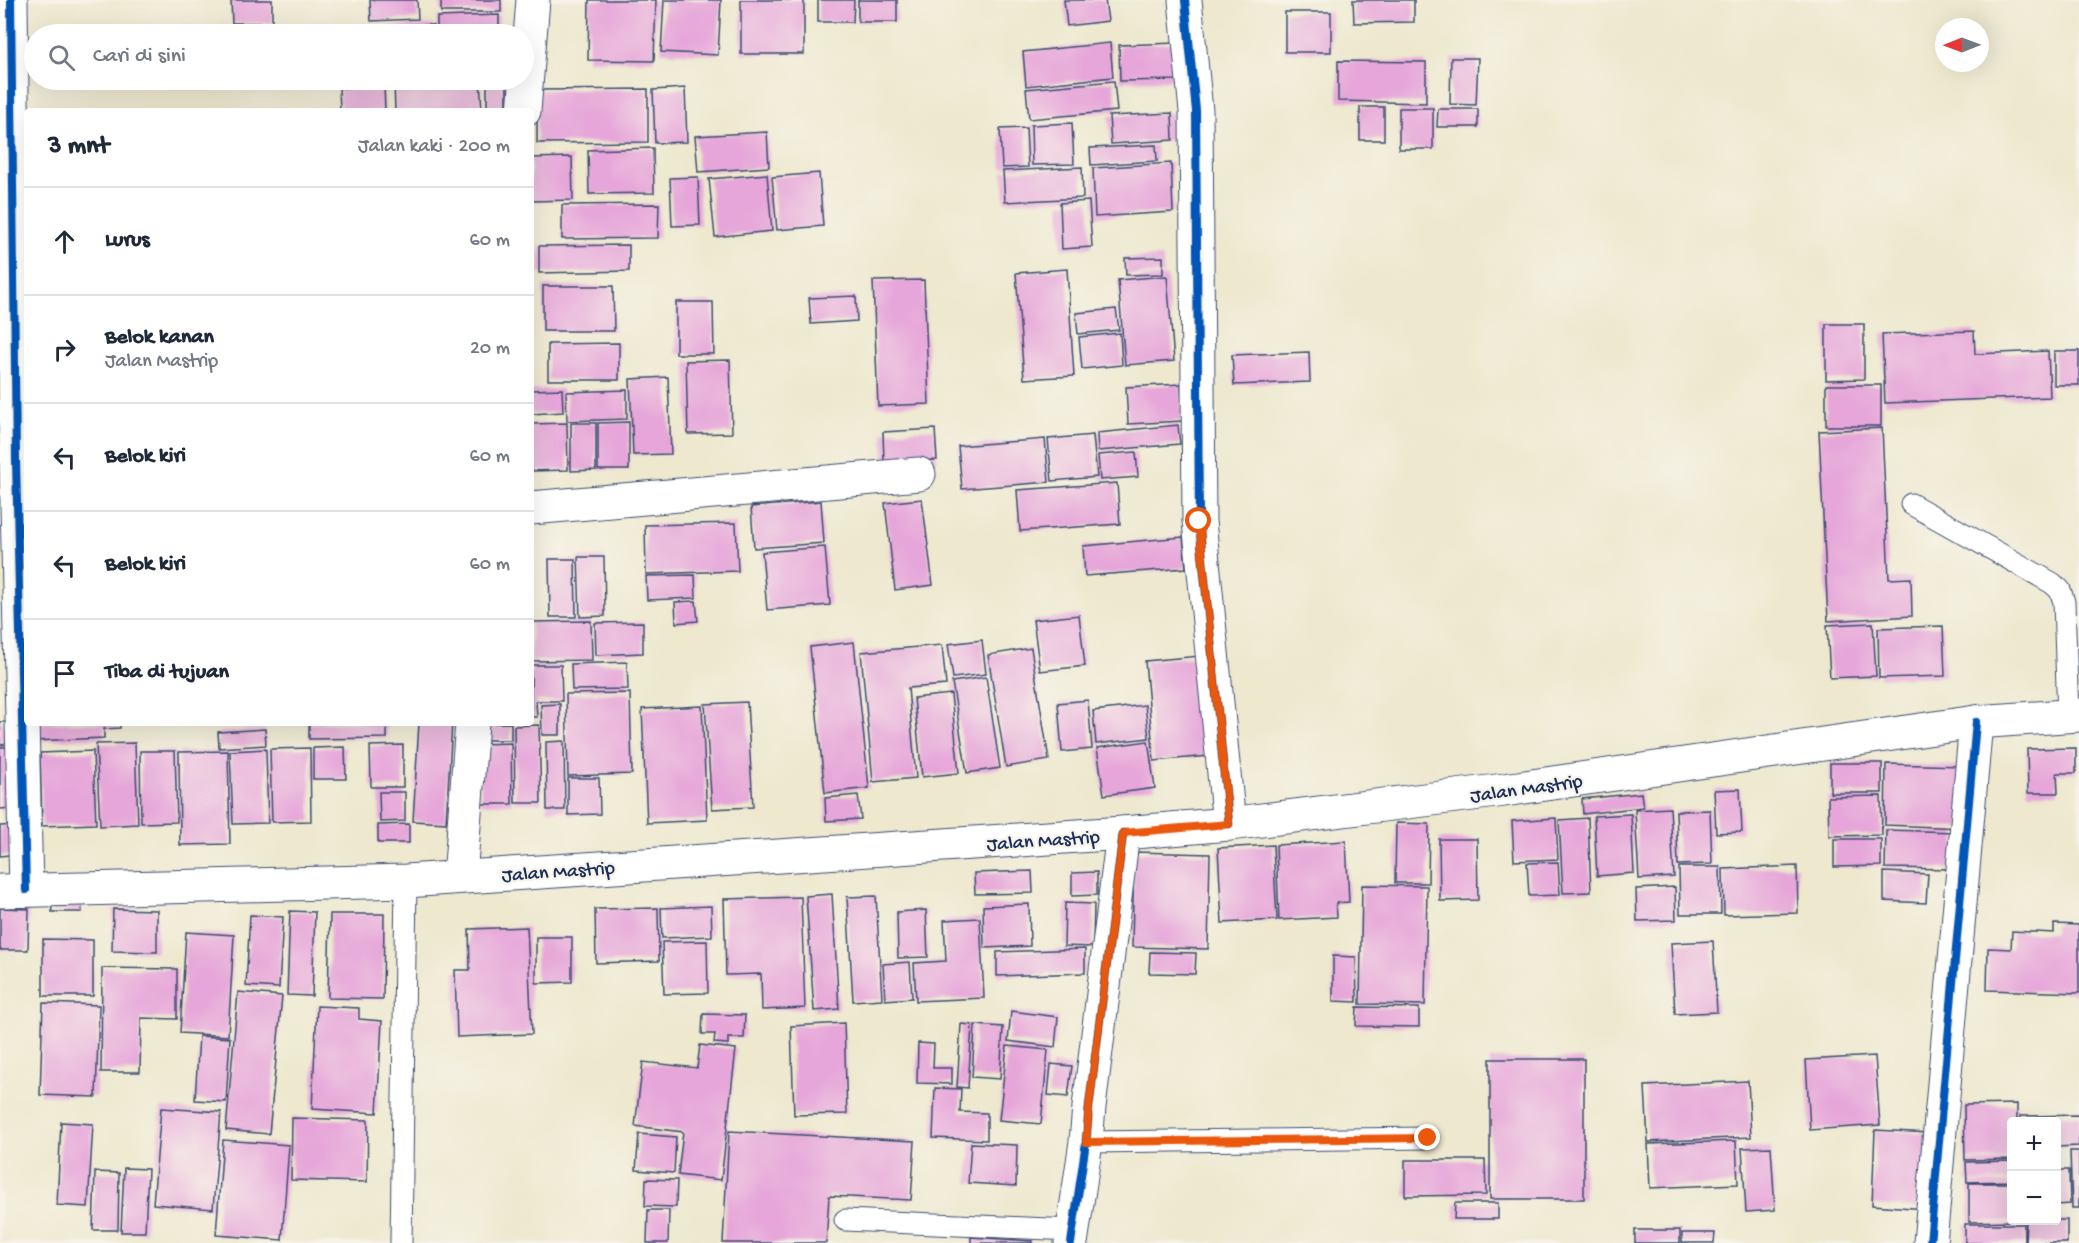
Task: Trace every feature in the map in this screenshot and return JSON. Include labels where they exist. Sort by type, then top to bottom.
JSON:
[{"type":"street","points":[[11,0],[16,460],[13,890]]},
{"type":"street","points":[[531,24],[533,0]]},
{"type":"street","points":[[1185,0],[1196,111],[1199,521],[1229,824]]},
{"type":"street","points":[[524,108],[526,90]]},
{"type":"street","points":[[534,508],[919,474]]},
{"type":"street","name":"Jalan Mastrip","points":[[13,890],[406,880],[1229,824],[1497,791],[1976,722],[2074,715]]},
{"type":"street","points":[[1930,1243],[1976,722]]},
{"type":"street","points":[[460,877],[472,726]]},
{"type":"street","points":[[1072,1237],[1086,1142],[1123,833]]},
{"type":"lane","points":[[1911,504],[2052,583],[2060,590],[2064,602],[2074,715]]},
{"type":"lane","points":[[401,1243],[406,880]]},
{"type":"lane","points":[[1086,1142],[1428,1138]]},
{"type":"lane","points":[[845,1220],[1072,1237]]},
{"type":"building","points":[[231,0],[272,0],[272,23],[232,23]]},
{"type":"building","points":[[370,0],[417,0],[418,19],[371,21]]},
{"type":"building","points":[[441,0],[501,0],[501,12],[441,12]]},
{"type":"building","points":[[589,0],[656,0],[654,61],[588,60]]},
{"type":"building","points":[[664,0],[721,0],[718,55],[661,52]]},
{"type":"building","points":[[741,0],[804,0],[804,54],[741,54]]},
{"type":"building","points":[[818,0],[854,0],[853,22],[818,22]]},
{"type":"building","points":[[858,0],[897,0],[897,22],[858,22]]},
{"type":"building","points":[[1064,0],[1105,0],[1108,21],[1067,26]]},
{"type":"building","points":[[1353,0],[1414,0],[1414,22],[1354,23]]},
{"type":"building","points":[[1285,12],[1331,12],[1331,52],[1285,52]]},
{"type":"building","points":[[499,15],[499,24],[437,24],[437,17]]},
{"type":"building","points":[[1110,43],[1113,77],[1026,86],[1023,52]]},
{"type":"building","points":[[1177,43],[1178,80],[1120,81],[1119,45]]},
{"type":"building","points":[[1451,58],[1478,58],[1476,105],[1450,104]]},
{"type":"building","points":[[1338,61],[1426,62],[1426,103],[1338,101]]},
{"type":"building","points":[[1114,81],[1117,111],[1029,119],[1026,89]]},
{"type":"building","points":[[685,88],[687,142],[655,143],[653,90]]},
{"type":"building","points":[[648,89],[648,142],[537,143],[537,90]]},
{"type":"building","points":[[339,90],[384,90],[385,108],[340,108]]},
{"type":"building","points":[[394,90],[481,90],[482,108],[395,108]]},
{"type":"building","points":[[487,90],[507,90],[507,108],[487,108]]},
{"type":"building","points":[[1360,107],[1384,107],[1384,140],[1360,140]]},
{"type":"building","points":[[1399,108],[1433,108],[1433,149],[1399,149]]},
{"type":"building","points":[[1438,109],[1478,109],[1478,127],[1437,127]]},
{"type":"building","points":[[1172,113],[1173,140],[1111,144],[1109,116]]},
{"type":"building","points":[[1072,123],[1074,164],[1032,165],[1031,125]]},
{"type":"building","points":[[1026,128],[1028,167],[1002,168],[1000,129]]},
{"type":"building","points":[[767,132],[769,167],[698,172],[695,136]]},
{"type":"building","points":[[1156,145],[1157,161],[1091,165],[1090,148]]},
{"type":"building","points":[[653,148],[654,193],[589,194],[588,150]]},
{"type":"building","points":[[572,157],[573,200],[534,201],[534,158]]},
{"type":"building","points":[[1171,163],[1173,212],[1095,217],[1093,168]]},
{"type":"building","points":[[1082,167],[1083,198],[1005,202],[1003,171]]},
{"type":"building","points":[[819,173],[823,226],[777,230],[772,177]]},
{"type":"building","points":[[767,174],[772,231],[715,237],[709,179]]},
{"type":"building","points":[[698,177],[700,225],[672,226],[670,178]]},
{"type":"building","points":[[1089,201],[1092,247],[1062,249],[1060,203]]},
{"type":"building","points":[[659,204],[658,238],[562,239],[562,205]]},
{"type":"building","points":[[629,245],[629,271],[539,273],[539,246]]},
{"type":"building","points":[[1163,257],[1163,274],[1126,275],[1125,258]]},
{"type":"building","points":[[1067,269],[1074,376],[1024,379],[1016,273]]},
{"type":"building","points":[[1167,276],[1174,361],[1125,365],[1118,280]]},
{"type":"building","points":[[924,280],[929,404],[878,406],[873,281]]},
{"type":"building","points":[[543,286],[613,286],[614,331],[543,331]]},
{"type":"building","points":[[856,296],[857,321],[811,324],[809,298]]},
{"type":"building","points":[[676,302],[713,302],[714,354],[676,354]]},
{"type":"building","points":[[1116,309],[1119,330],[1078,334],[1076,313]]},
{"type":"building","points":[[1826,324],[1864,324],[1864,379],[1826,380]]},
{"type":"building","points":[[1974,331],[1975,354],[2048,351],[2050,397],[1885,403],[1882,334]]},
{"type":"building","points":[[1120,333],[1122,365],[1082,369],[1079,337]]},
{"type":"building","points":[[619,343],[619,380],[548,380],[548,344]]},
{"type":"building","points":[[2054,351],[2079,351],[2079,385],[2054,385]]},
{"type":"building","points":[[1309,352],[1310,382],[1234,385],[1232,355]]},
{"type":"building","points":[[730,360],[732,433],[688,434],[686,361]]},
{"type":"building","points":[[668,377],[671,454],[633,455],[630,379]]},
{"type":"building","points":[[1181,384],[1183,421],[1128,424],[1126,387]]},
{"type":"building","points":[[1826,385],[1881,385],[1881,426],[1826,426]]},
{"type":"building","points":[[562,389],[563,412],[534,414],[534,390]]},
{"type":"building","points":[[627,390],[627,419],[567,421],[566,392]]},
{"type":"building","points":[[629,422],[629,470],[598,470],[598,423]]},
{"type":"building","points":[[567,423],[568,470],[534,471],[534,424]]},
{"type":"building","points":[[571,423],[596,423],[596,470],[571,471]]},
{"type":"building","points":[[1178,425],[1180,444],[1098,451],[1097,433]]},
{"type":"building","points":[[1882,428],[1889,579],[1911,578],[1912,616],[1828,621],[1819,431]]},
{"type":"building","points":[[935,429],[937,460],[884,462],[883,432]]},
{"type":"building","points":[[1093,435],[1097,477],[1052,481],[1048,439]]},
{"type":"building","points":[[1045,439],[1049,482],[962,489],[958,446]]},
{"type":"building","points":[[1136,452],[1138,477],[1100,480],[1098,455]]},
{"type":"building","points":[[1117,483],[1120,524],[1020,531],[1017,490]]},
{"type":"building","points":[[922,499],[933,585],[895,590],[885,503]]},
{"type":"building","points":[[821,501],[824,543],[754,548],[751,507]]},
{"type":"building","points":[[736,523],[738,571],[646,574],[645,525]]},
{"type":"building","points":[[1183,537],[1186,568],[1085,576],[1083,546]]},
{"type":"building","points":[[825,547],[830,605],[767,610],[762,552]]},
{"type":"building","points":[[578,557],[604,557],[605,616],[580,617]]},
{"type":"building","points":[[549,559],[575,559],[576,617],[550,617]]},
{"type":"building","points":[[695,575],[696,598],[647,600],[646,576]]},
{"type":"building","points":[[696,601],[698,621],[676,623],[675,602]]},
{"type":"building","points":[[1079,615],[1085,666],[1040,671],[1033,620]]},
{"type":"building","points":[[591,621],[592,660],[534,661],[534,622]]},
{"type":"building","points":[[643,622],[643,653],[596,655],[595,623]]},
{"type":"building","points":[[1873,623],[1876,676],[1830,678],[1827,625]]},
{"type":"building","points":[[1943,626],[1945,676],[1879,678],[1878,628]]},
{"type":"building","points":[[982,640],[986,674],[953,678],[948,644]]},
{"type":"building","points":[[854,642],[869,788],[825,793],[810,647]]},
{"type":"building","points":[[942,645],[946,685],[908,688],[916,778],[873,782],[861,652]]},
{"type":"building","points":[[1031,648],[1049,760],[1006,767],[988,655]]},
{"type":"building","points":[[1200,656],[1209,756],[1154,761],[1145,661]]},
{"type":"building","points":[[627,662],[628,689],[572,690],[571,664]]},
{"type":"building","points":[[534,665],[561,665],[562,701],[536,701],[537,717],[534,717]]},
{"type":"building","points":[[986,677],[1000,768],[967,773],[952,682]]},
{"type":"building","points":[[630,693],[632,774],[568,776],[566,694]]},
{"type":"building","points":[[951,694],[959,773],[922,777],[914,698]]},
{"type":"building","points":[[1088,700],[1092,749],[1062,752],[1058,703]]},
{"type":"building","points":[[747,702],[753,807],[712,809],[705,704]]},
{"type":"building","points":[[560,704],[560,735],[542,735],[541,705]]},
{"type":"building","points":[[1145,705],[1149,738],[1096,744],[1093,711]]},
{"type":"building","points":[[702,706],[707,820],[647,823],[642,709]]},
{"type":"building","points":[[0,722],[8,722],[9,744],[0,745]]},
{"type":"building","points":[[539,725],[541,803],[515,803],[514,726]]},
{"type":"building","points":[[33,726],[120,726],[120,728],[104,729],[104,738],[33,741]]},
{"type":"building","points":[[309,726],[387,726],[387,738],[309,739]]},
{"type":"building","points":[[419,726],[452,726],[446,823],[413,821]]},
{"type":"building","points":[[482,726],[511,726],[511,740],[482,740]]},
{"type":"building","points":[[265,729],[266,745],[219,748],[218,732]]},
{"type":"building","points":[[564,741],[565,810],[547,810],[546,742]]},
{"type":"building","points":[[1148,741],[1155,788],[1104,795],[1097,748]]},
{"type":"building","points":[[135,743],[138,824],[100,826],[96,744]]},
{"type":"building","points":[[511,743],[512,804],[481,804],[480,744]]},
{"type":"building","points":[[403,745],[403,787],[371,787],[370,746]]},
{"type":"building","points":[[0,747],[13,747],[16,808],[0,809]]},
{"type":"building","points":[[345,747],[346,779],[313,779],[313,748]]},
{"type":"building","points":[[310,748],[311,821],[272,822],[270,749]]},
{"type":"building","points":[[2076,748],[2076,773],[2057,773],[2058,793],[2028,793],[2027,749]]},
{"type":"building","points":[[266,749],[268,823],[233,824],[230,751]]},
{"type":"building","points":[[93,751],[96,824],[42,826],[40,753]]},
{"type":"building","points":[[140,751],[175,751],[177,822],[141,823]]},
{"type":"building","points":[[228,751],[230,844],[180,845],[179,752]]},
{"type":"building","points":[[1830,763],[1882,763],[1882,793],[1830,793]]},
{"type":"building","points":[[1886,764],[1963,766],[1962,828],[1885,825]]},
{"type":"building","points":[[568,778],[599,778],[600,814],[568,815]]},
{"type":"building","points":[[1740,789],[1742,832],[1716,833],[1714,790]]},
{"type":"building","points":[[379,792],[405,792],[405,821],[380,822]]},
{"type":"building","points":[[1641,793],[1643,807],[1583,814],[1582,799]]},
{"type":"building","points":[[858,795],[861,819],[826,821],[825,798]]},
{"type":"building","points":[[1881,796],[1882,835],[1829,836],[1828,797]]},
{"type":"building","points":[[1670,808],[1674,877],[1639,879],[1635,810]]},
{"type":"building","points":[[1710,810],[1712,864],[1678,865],[1676,811]]},
{"type":"building","points":[[1631,814],[1634,873],[1597,876],[1594,816]]},
{"type":"building","points":[[1556,818],[1558,859],[1514,861],[1512,821]]},
{"type":"building","points":[[1588,818],[1591,892],[1563,893],[1559,820]]},
{"type":"building","points":[[1396,823],[1429,824],[1428,883],[1395,883]]},
{"type":"building","points":[[409,824],[409,843],[378,843],[378,825]]},
{"type":"building","points":[[17,825],[19,854],[0,856],[0,826]]},
{"type":"building","points":[[1886,830],[1956,832],[1955,869],[1885,868]]},
{"type":"building","points":[[1439,839],[1477,839],[1478,900],[1440,901]]},
{"type":"building","points":[[1834,839],[1881,839],[1881,866],[1834,867]]},
{"type":"building","points":[[1346,841],[1349,902],[1336,903],[1337,917],[1279,920],[1276,845]]},
{"type":"building","points":[[1273,845],[1277,920],[1222,923],[1218,848]]},
{"type":"building","points":[[1134,852],[1210,854],[1208,949],[1132,947]]},
{"type":"building","points":[[1558,862],[1560,895],[1529,896],[1527,863]]},
{"type":"building","points":[[1797,866],[1798,913],[1724,915],[1723,869]]},
{"type":"building","points":[[1679,867],[1720,867],[1721,914],[1680,914]]},
{"type":"building","points":[[1032,871],[1033,893],[975,894],[974,873]]},
{"type":"building","points":[[1097,872],[1097,895],[1072,896],[1072,873]]},
{"type":"building","points":[[1884,872],[1928,874],[1926,903],[1884,901]]},
{"type":"building","points":[[1362,885],[1427,886],[1425,1005],[1360,1004]]},
{"type":"building","points":[[1675,887],[1676,920],[1637,921],[1636,889]]},
{"type":"building","points":[[832,894],[839,1009],[814,1011],[806,896]]},
{"type":"building","points":[[876,896],[882,999],[853,1001],[847,897]]},
{"type":"building","points":[[801,897],[805,1008],[762,1010],[761,974],[726,975],[724,899]]},
{"type":"building","points":[[51,900],[81,900],[82,912],[52,912]]},
{"type":"building","points":[[1065,903],[1094,904],[1093,947],[1064,946]]},
{"type":"building","points":[[1029,904],[1030,946],[984,948],[983,906]]},
{"type":"building","points":[[711,906],[712,936],[662,938],[661,908]]},
{"type":"building","points":[[0,908],[29,909],[28,950],[0,950]]},
{"type":"building","points":[[658,908],[659,961],[596,963],[595,909]]},
{"type":"building","points":[[113,909],[157,910],[157,952],[112,951]]},
{"type":"building","points":[[926,910],[928,957],[898,958],[897,912]]},
{"type":"building","points":[[290,911],[315,912],[312,996],[287,995]]},
{"type":"building","points":[[330,914],[384,914],[383,999],[328,998]]},
{"type":"building","points":[[250,915],[283,917],[279,988],[246,986]]},
{"type":"building","points":[[980,918],[984,998],[916,1001],[914,963],[946,961],[944,920]]},
{"type":"building","points":[[2054,924],[2079,925],[2079,993],[1987,990],[1988,948],[2011,949],[2012,931],[2054,933]]},
{"type":"building","points":[[527,927],[532,1034],[457,1037],[455,970],[470,970],[469,929]]},
{"type":"building","points":[[186,932],[234,935],[228,1036],[180,1033]]},
{"type":"building","points":[[536,937],[572,937],[572,982],[536,983]]},
{"type":"building","points":[[43,939],[93,940],[93,996],[43,996]]},
{"type":"building","points":[[707,941],[708,993],[664,994],[662,942]]},
{"type":"building","points":[[1713,941],[1717,1012],[1675,1014],[1671,943]]},
{"type":"building","points":[[1085,949],[1085,973],[997,976],[997,952]]},
{"type":"building","points":[[1150,952],[1196,953],[1195,974],[1149,973]]},
{"type":"building","points":[[1333,956],[1356,957],[1357,1002],[1333,1001]]},
{"type":"building","points":[[910,962],[912,998],[885,1000],[883,964]]},
{"type":"building","points":[[102,968],[177,969],[177,1019],[141,1018],[140,1072],[101,1072]]},
{"type":"building","points":[[238,992],[282,996],[269,1134],[226,1130]]},
{"type":"building","points":[[43,1003],[99,1005],[96,1097],[40,1095]]},
{"type":"building","points":[[317,1006],[359,1008],[359,1019],[382,1021],[377,1113],[312,1109]]},
{"type":"building","points":[[1357,1007],[1419,1008],[1419,1027],[1356,1026]]},
{"type":"building","points":[[1011,1011],[1058,1017],[1055,1047],[1008,1041]]},
{"type":"building","points":[[703,1014],[745,1015],[744,1038],[728,1038],[728,1044],[714,1043],[715,1034],[702,1034]]},
{"type":"building","points":[[844,1023],[847,1114],[794,1115],[791,1026]]},
{"type":"building","points":[[961,1024],[972,1025],[968,1088],[957,1087]]},
{"type":"building","points":[[975,1025],[1003,1027],[1000,1079],[972,1077]]},
{"type":"building","points":[[199,1036],[230,1038],[226,1102],[195,1100]]},
{"type":"building","points":[[918,1043],[934,1044],[933,1068],[952,1068],[952,1084],[917,1083]]},
{"type":"building","points":[[700,1045],[736,1049],[721,1180],[678,1175],[683,1132],[635,1126],[643,1062],[697,1068]]},
{"type":"building","points":[[1007,1046],[1048,1050],[1041,1124],[999,1120]]},
{"type":"building","points":[[1875,1056],[1880,1125],[1810,1130],[1806,1060]]},
{"type":"building","points":[[1490,1059],[1584,1059],[1584,1199],[1490,1199]]},
{"type":"building","points":[[1051,1064],[1072,1066],[1068,1097],[1048,1095]]},
{"type":"building","points":[[1748,1081],[1751,1137],[1648,1142],[1645,1086]]},
{"type":"building","points":[[935,1088],[961,1089],[960,1112],[987,1113],[987,1140],[933,1138]]},
{"type":"building","points":[[2017,1104],[2017,1117],[2007,1117],[2007,1159],[1965,1160],[1964,1105]]},
{"type":"building","points":[[161,1108],[221,1112],[213,1209],[153,1204]]},
{"type":"building","points":[[2079,1115],[2079,1146],[2061,1147],[2061,1117],[2020,1116]]},
{"type":"building","points":[[292,1118],[368,1120],[367,1182],[291,1180]]},
{"type":"building","points":[[61,1122],[93,1124],[88,1207],[57,1205]]},
{"type":"building","points":[[1875,1130],[1930,1133],[1926,1209],[1872,1205]]},
{"type":"building","points":[[729,1131],[915,1141],[911,1200],[829,1196],[826,1243],[723,1243]]},
{"type":"building","points":[[639,1134],[676,1137],[674,1173],[636,1170]]},
{"type":"building","points":[[223,1140],[289,1145],[282,1240],[216,1235]]},
{"type":"building","points":[[1736,1141],[1738,1184],[1650,1188],[1648,1144]]},
{"type":"building","points":[[971,1143],[1017,1145],[1016,1186],[968,1183]]},
{"type":"building","points":[[1771,1147],[1775,1210],[1746,1212],[1742,1148]]},
{"type":"building","points":[[2070,1151],[2079,1151],[2079,1208],[2072,1208]]},
{"type":"building","points":[[1405,1160],[1485,1160],[1486,1195],[1405,1196]]},
{"type":"building","points":[[2007,1161],[2007,1181],[1967,1182],[1966,1162]]},
{"type":"building","points":[[124,1168],[148,1169],[145,1232],[121,1232]]},
{"type":"building","points":[[2061,1170],[2069,1170],[2070,1204],[2061,1205]]},
{"type":"building","points":[[95,1172],[119,1173],[118,1230],[93,1230]]},
{"type":"building","points":[[646,1179],[677,1180],[676,1207],[645,1206]]},
{"type":"building","points":[[1969,1183],[2007,1183],[2007,1221],[1969,1222]]},
{"type":"building","points":[[1455,1203],[1498,1203],[1498,1219],[1454,1219]]},
{"type":"building","points":[[648,1210],[669,1210],[668,1243],[647,1243]]},
{"type":"building","points":[[2061,1220],[2067,1220],[2067,1243],[2025,1243],[2026,1225],[2061,1225]]},
{"type":"building","points":[[1965,1224],[2024,1225],[2024,1243],[1965,1243]]},
{"type":"building","points":[[1635,1230],[1680,1230],[1680,1243],[1635,1243]]},
{"type":"building","points":[[1682,1233],[1715,1233],[1714,1243],[1682,1243]]},
{"type":"building","points":[[971,1237],[1032,1241],[1032,1243],[971,1243]]},
{"type":"cycle path","points":[[11,0],[16,460],[26,890]]},
{"type":"cycle path","points":[[1185,0],[1196,111],[1199,521],[1229,824]]},
{"type":"cycle path","points":[[1930,1243],[1976,722]]},
{"type":"cycle path","points":[[1071,1243],[1086,1142],[1123,833]]},
{"type":"route","points":[[1199,521],[1229,824],[1123,833],[1086,1142],[1428,1138]]}]
